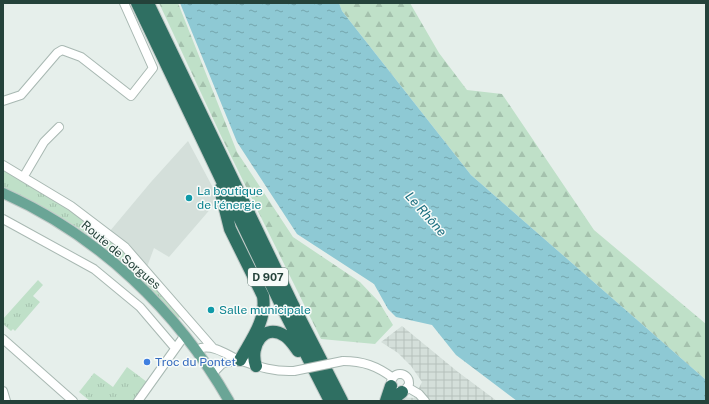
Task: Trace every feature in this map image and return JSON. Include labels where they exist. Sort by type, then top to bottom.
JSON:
[{"type":"highway","name":"D 907","points":[[137,3],[207,152],[330,401]]},
{"type":"highway","name":"D 907","points":[[148,3],[293,305],[342,401]]},
{"type":"highway","points":[[207,152],[223,198],[226,220],[263,296],[264,302],[261,319],[240,360]]},
{"type":"highway","points":[[293,305],[348,401]]},
{"type":"highway","points":[[256,366],[253,357],[256,343],[263,336],[274,332],[280,333],[290,340],[316,375]]},
{"type":"highway","points":[[386,401],[398,386]]},
{"type":"highway","points":[[391,401],[398,386]]},
{"type":"main road","name":"Route de Sorgues","points":[[3,193],[55,220],[102,254],[152,297],[198,351],[229,401]]},
{"type":"street","points":[[3,100],[21,95],[57,53],[62,50],[81,57],[131,96],[153,68],[124,3]]},
{"type":"street","points":[[24,176],[44,142],[58,127]]},
{"type":"street","points":[[3,165],[24,176],[72,206],[125,247],[216,349],[222,363]]},
{"type":"street","points":[[3,219],[94,269],[140,307],[175,348]]},
{"type":"street","points":[[138,401],[185,335]]},
{"type":"street","points":[[3,339],[73,401]]},
{"type":"street","points":[[198,351],[201,348],[216,349],[240,360],[272,370],[294,371],[343,361],[370,364],[382,369],[398,386],[419,394],[424,401]]},
{"type":"street","points":[[213,373],[222,363],[240,360]]},
{"type":"street","points":[[3,391],[6,401]]},
{"type":"shaded area","points":[[188,141],[219,199],[169,257],[154,248],[147,267],[110,231]]},
{"type":"shaded area","points":[[402,326],[458,372],[497,401],[398,401],[402,397],[414,398],[422,382],[411,366],[398,353],[381,342]]},
{"type":"green space","points":[[159,3],[178,3],[237,152],[293,237],[360,282],[379,302],[393,325],[375,344],[321,339],[223,140]]},
{"type":"green space","points":[[339,3],[410,3],[439,53],[467,90],[502,94],[594,230],[706,324],[706,380],[471,175],[342,11]]},
{"type":"green space","points":[[3,168],[15,173],[98,229],[128,255],[180,316],[179,318],[162,304],[115,255],[89,235],[62,218],[3,187]]},
{"type":"green space","points":[[38,280],[43,285],[33,296],[40,302],[15,331],[13,329],[11,331],[3,324],[3,319]]},
{"type":"green space","points":[[127,367],[147,382],[133,401],[90,401],[79,392],[94,373],[113,387]]},
{"type":"water","name":"Le Rhône","points":[[180,3],[339,3],[342,11],[471,175],[706,380],[706,401],[517,401],[456,355],[432,325],[396,317],[388,309],[374,284],[297,234],[237,142]]},
{"type":"place","name":"La boutique de l’énergie","points":[[189,198]]},
{"type":"place","name":"Salle municipale","points":[[211,310]]},
{"type":"place","name":"Troc du Pontet","points":[[147,362]]}]
